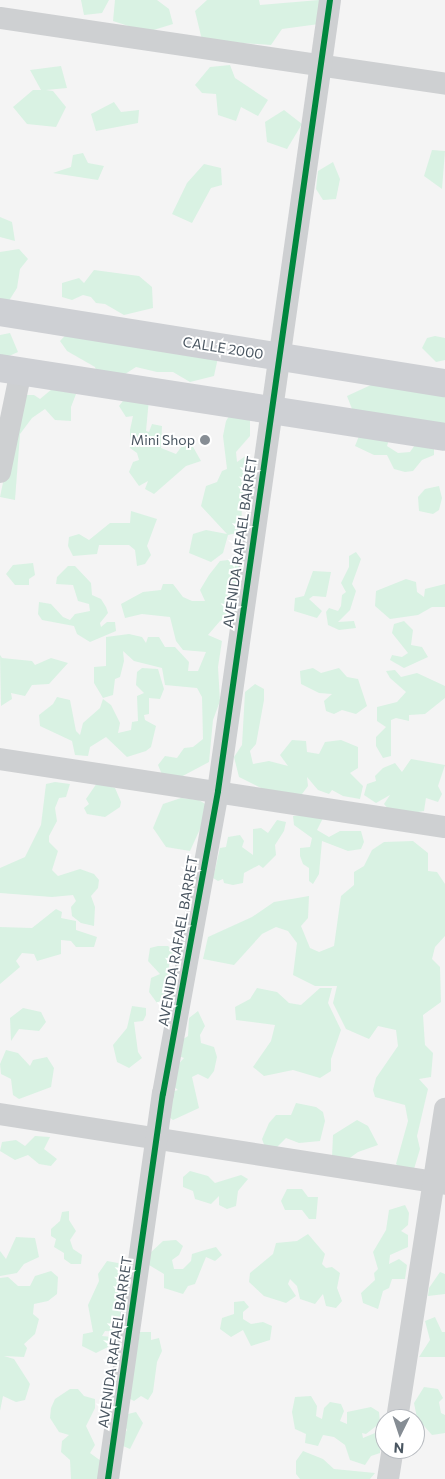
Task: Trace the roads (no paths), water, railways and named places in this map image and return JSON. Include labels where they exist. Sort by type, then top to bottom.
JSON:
[{"type":"street","name":"AVENIDA RAFAEL BARRET","points":[[108,1479],[156,1138],[218,791],[330,0]]},
{"type":"street","points":[[0,18],[322,64],[445,84]]},
{"type":"street","name":"CALLE 2000","points":[[0,312],[445,383]]},
{"type":"street","points":[[0,472],[10,370],[271,408],[445,437]]},
{"type":"street","points":[[0,759],[445,827]]},
{"type":"street","points":[[399,1409],[439,1183],[445,1109]]},
{"type":"street","points":[[0,1114],[439,1183]]},
{"type":"street","points":[[388,1479],[391,1459]]},
{"type":"place","name":"Mini Shop","points":[[205,440]]}]
